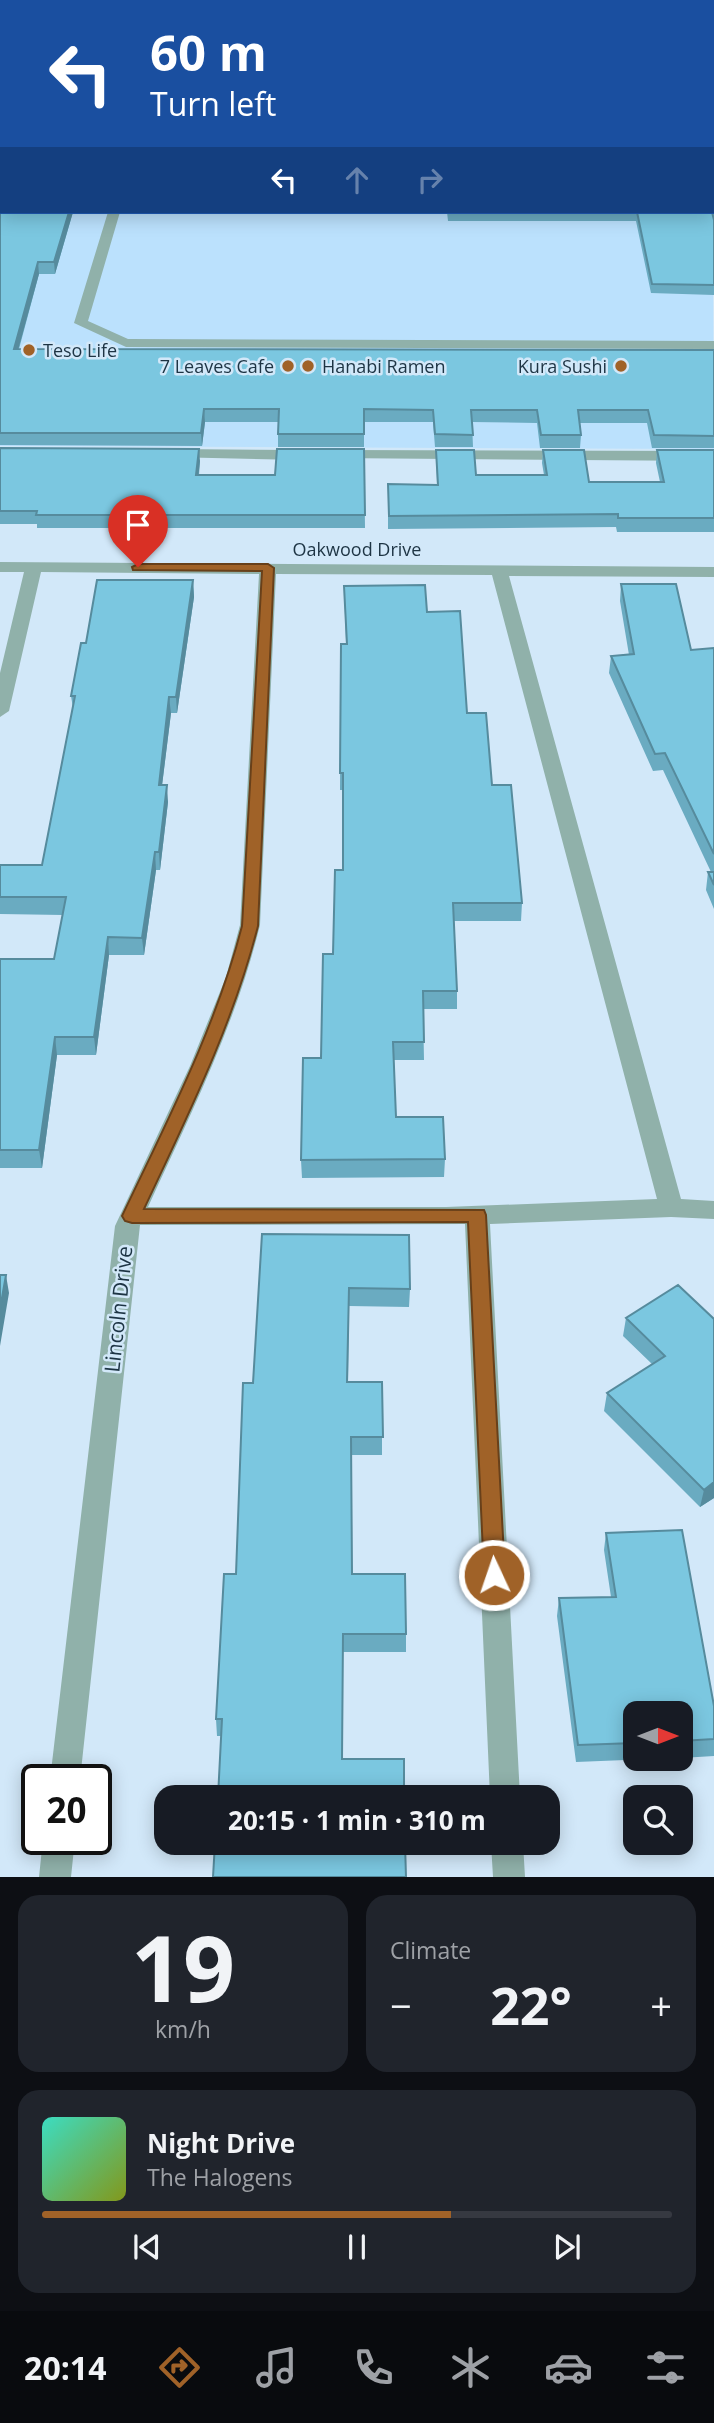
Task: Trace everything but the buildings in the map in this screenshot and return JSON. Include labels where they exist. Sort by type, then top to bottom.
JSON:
[{"type":"street","points":[[113,214],[81,323],[126,343],[714,345]]},
{"type":"street","points":[[151,454],[714,456]]},
{"type":"street","name":"Oakwood Drive","points":[[0,567],[714,572]]},
{"type":"street","points":[[0,711],[34,567]]},
{"type":"street","name":"Lincoln Drive","points":[[67,1764],[127,1226],[206,1054],[237,977],[250,926],[268,568]]},
{"type":"street","points":[[499,569],[671,1208]]},
{"type":"street","points":[[132,1216],[477,1215],[671,1208],[714,1210]]},
{"type":"street","points":[[477,1215],[504,1785]]},
{"type":"street","points":[[54,1877],[57,1855]]},
{"type":"street","points":[[508,1855],[509,1877]]},
{"type":"shaded area","points":[[0,214],[712,214],[714,449],[0,446]]},
{"type":"place","name":"Teso Life","points":[[29,350]]},
{"type":"place","name":"7 Leaves Cafe","points":[[288,366]]},
{"type":"place","name":"Hanabi Ramen","points":[[308,366]]},
{"type":"place","name":"Kura Sushi","points":[[621,366]]},
{"type":"route","points":[[138,567],[268,568],[250,926],[237,977],[201,1066],[132,1216],[477,1215],[494,1575]]}]
